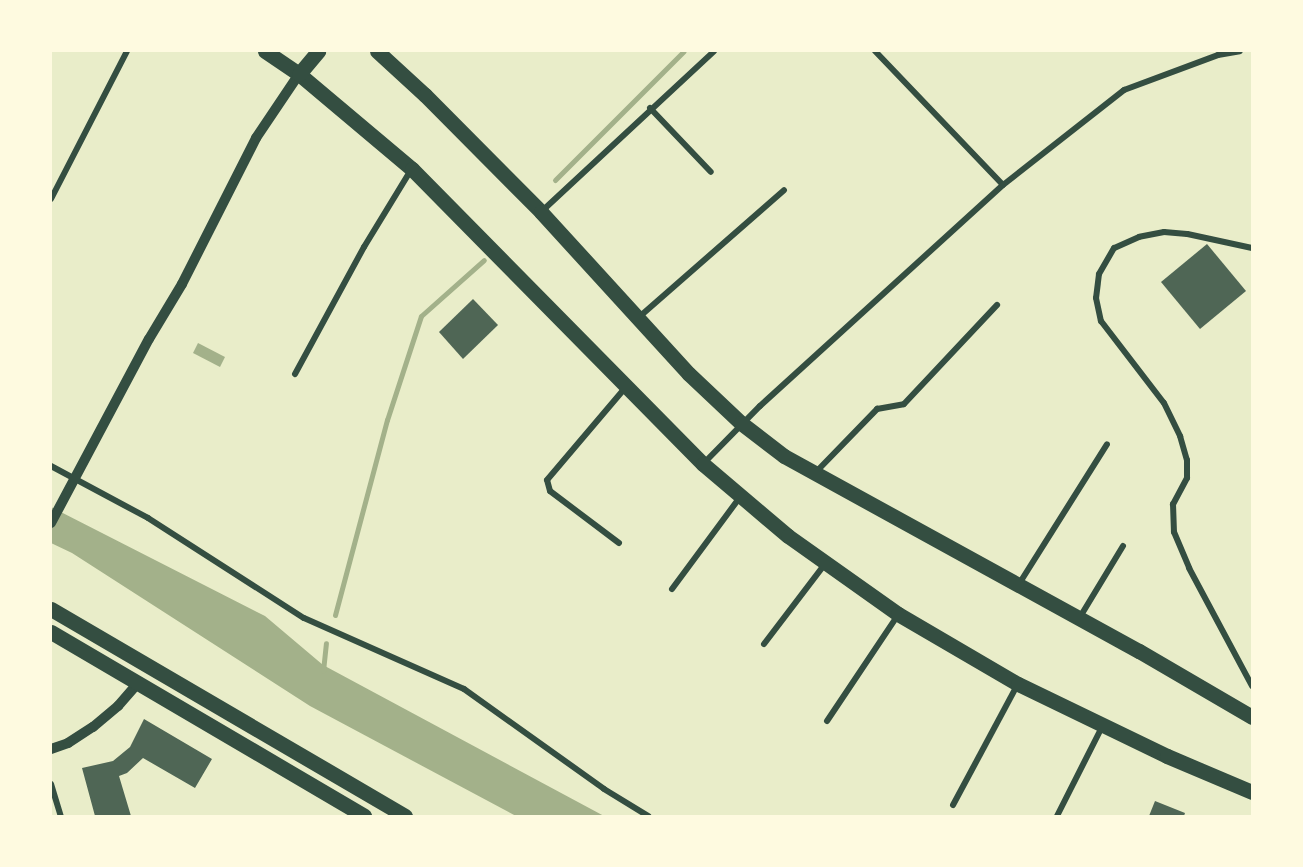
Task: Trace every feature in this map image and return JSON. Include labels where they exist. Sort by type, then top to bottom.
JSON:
[{"type":"main road","points":[[265,51],[299,74],[412,169],[703,464],[826,564],[898,614],[1018,684],[1102,726],[1252,792]]},
{"type":"main road","points":[[299,74],[318,51]]},
{"type":"main road","points":[[377,51],[425,95],[541,212],[689,374],[741,423],[784,456],[1080,618],[1252,717]]},
{"type":"main road","points":[[51,609],[405,816]]},
{"type":"main road","points":[[51,632],[364,816]]},
{"type":"main road","points":[[138,683],[147,666]]},
{"type":"street","points":[[51,199],[127,51]]},
{"type":"street","points":[[541,212],[650,108],[714,51]]},
{"type":"street","points":[[875,51],[1003,185]]},
{"type":"street","points":[[703,464],[741,423],[1003,185],[1124,90],[1218,55],[1240,51]]},
{"type":"street","points":[[51,523],[149,339],[183,284],[256,138],[299,74]]},
{"type":"street","points":[[650,108],[711,172]]},
{"type":"street","points":[[295,374],[364,248],[412,169]]},
{"type":"street","points":[[638,318],[784,190]]},
{"type":"street","points":[[1252,248],[1187,234],[1164,232],[1139,237],[1114,248],[1099,274],[1096,297],[1101,321],[1164,403],[1180,436],[1187,460],[1186,478],[1173,504],[1174,532],[1189,568],[1252,686]]},
{"type":"street","points":[[815,472],[877,409],[904,404],[997,305]]},
{"type":"street","points":[[619,543],[550,491],[547,480],[626,387]]},
{"type":"street","points":[[1019,585],[1107,444]]},
{"type":"street","points":[[51,466],[148,518],[304,618],[464,689],[604,789],[648,816]]},
{"type":"street","points":[[672,589],[740,496]]},
{"type":"street","points":[[1080,618],[1123,546]]},
{"type":"street","points":[[764,644],[826,564]]},
{"type":"street","points":[[827,721],[898,614]]},
{"type":"street","points":[[51,749],[68,743],[93,727],[118,706],[138,683]]},
{"type":"street","points":[[953,805],[1018,684]]},
{"type":"street","points":[[1057,816],[1102,726]]},
{"type":"street","points":[[51,784],[61,816]]},
{"type":"shaded area","points":[[198,343],[225,357],[220,367],[193,353]]},
{"type":"shaded area","points":[[51,507],[265,616],[323,665],[604,816],[516,816],[310,706],[72,553],[51,543]]},
{"type":"building","points":[[1207,244],[1246,291],[1200,329],[1161,282]]},
{"type":"building","points":[[473,299],[498,325],[463,359],[439,332]]},
{"type":"building","points":[[144,719],[212,759],[195,788],[143,758],[127,773],[119,776],[131,816],[95,816],[82,768],[113,761],[130,747]]},
{"type":"building","points":[[1155,801],[1185,813],[1184,816],[1149,816]]},
{"type":"waterway","points":[[555,180],[684,51]]},
{"type":"waterway","points":[[335,615],[387,420],[421,316],[484,260]]},
{"type":"waterway","points":[[323,671],[326,643]]}]
